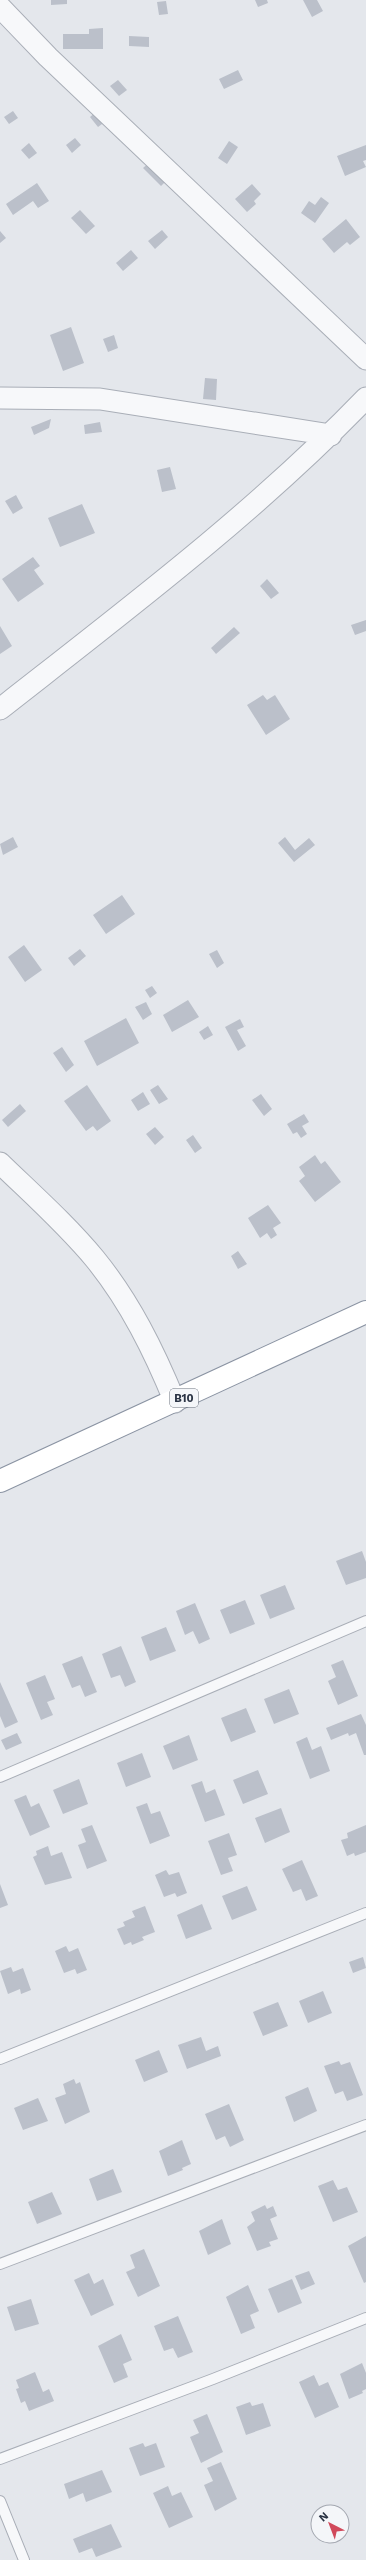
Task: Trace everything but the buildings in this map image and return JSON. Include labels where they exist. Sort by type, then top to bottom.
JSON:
[{"type":"highway","name":"B10","points":[[0,1481],[175,1402],[366,1312]]},
{"type":"street","points":[[0,7],[48,57],[366,359]]},
{"type":"street","points":[[0,398],[100,399],[331,435]]},
{"type":"street","points":[[0,709],[206,545],[331,435],[366,398]]},
{"type":"street","points":[[0,1163],[64,1225],[112,1282],[134,1314],[150,1345],[175,1402]]},
{"type":"lane","points":[[0,1777],[366,1621]]},
{"type":"lane","points":[[0,2059],[366,1913]]},
{"type":"lane","points":[[0,2264],[366,2125]]},
{"type":"lane","points":[[0,2459],[366,2318]]},
{"type":"lane","points":[[0,2501],[24,2560]]}]
